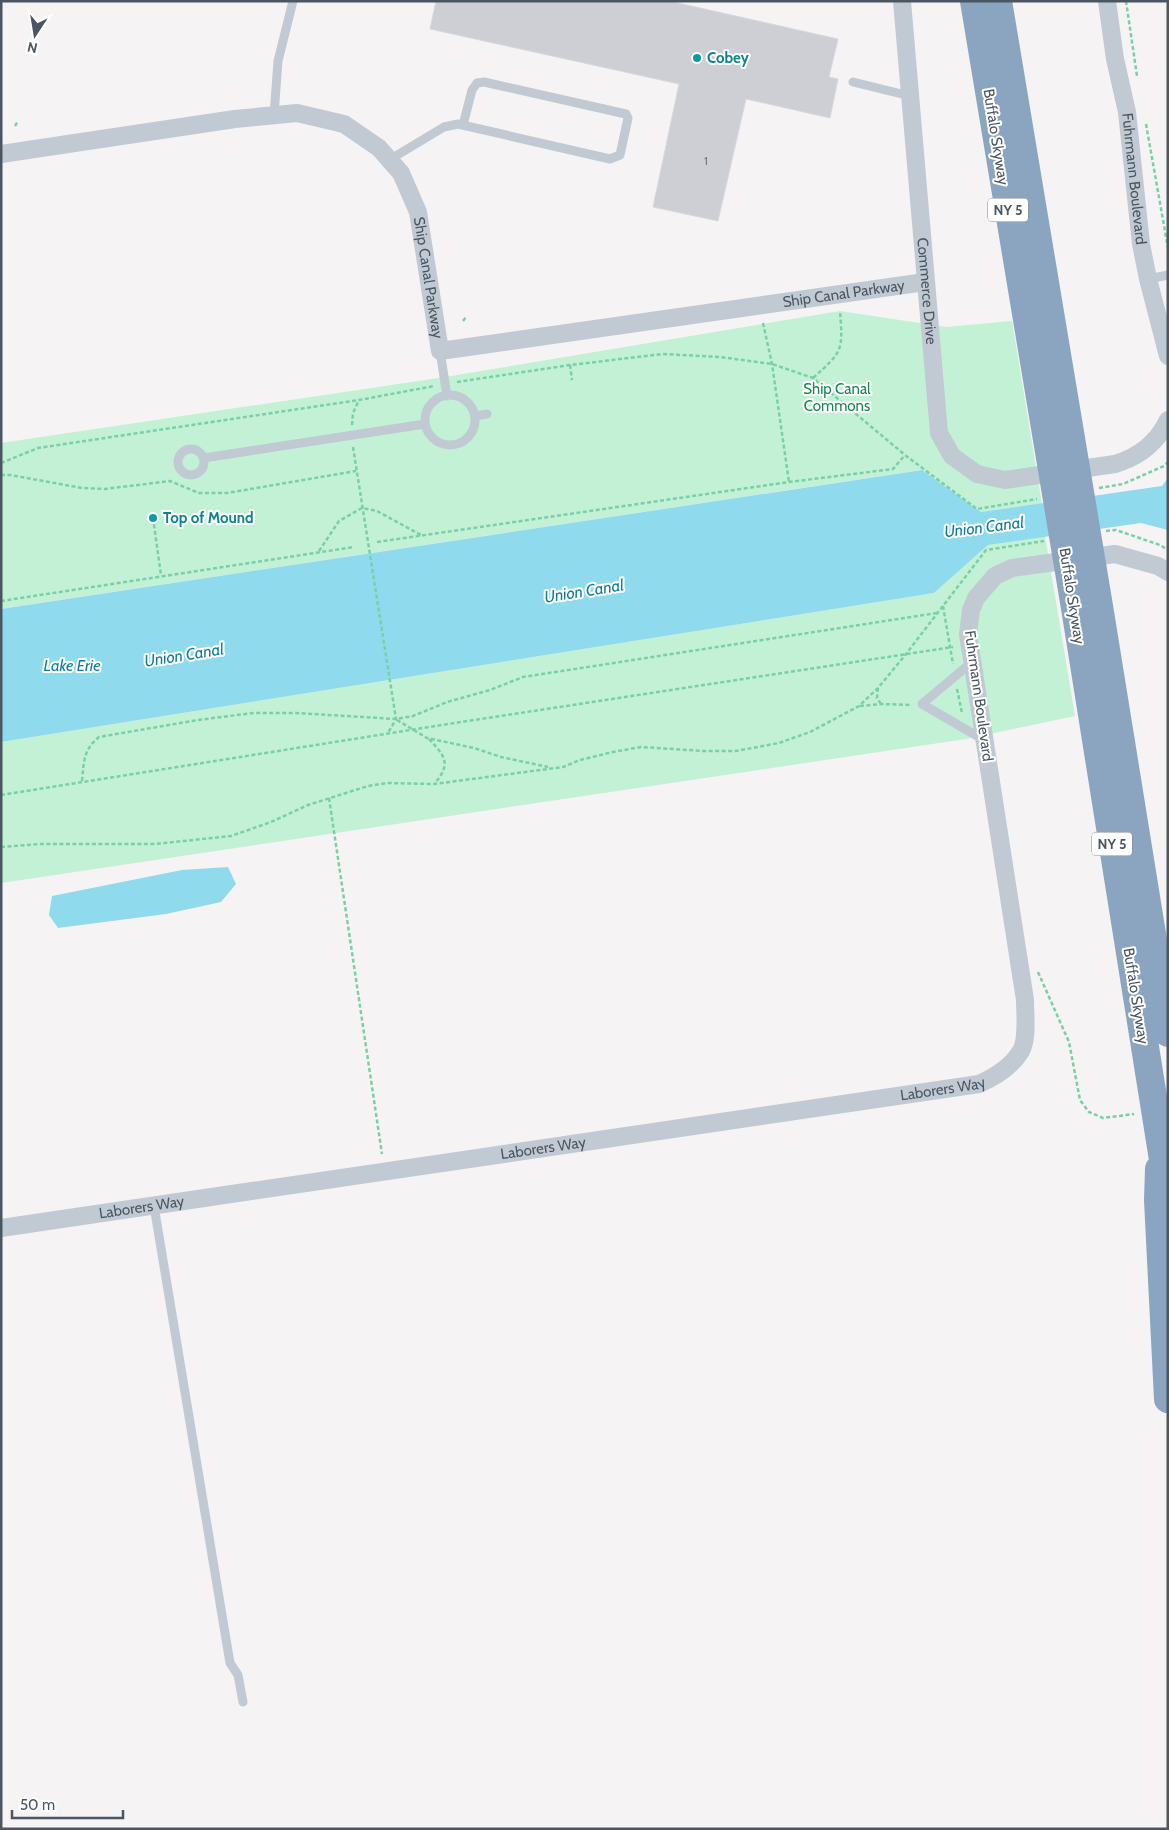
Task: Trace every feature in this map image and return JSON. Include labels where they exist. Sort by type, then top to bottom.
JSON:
[{"type":"highway","name":"Buffalo Skyway","points":[[974,1],[1055,417],[1087,607],[1168,1033]]},
{"type":"highway","name":"Buffalo Skyway","points":[[1000,6],[1055,417]]},
{"type":"highway","name":"Buffalo Skyway","points":[[1087,607],[1150,1080],[1168,1191]]},
{"type":"highway","points":[[1160,1145],[1158,1200],[1168,1398]]},
{"type":"street","name":"Commerce Drive","points":[[902,1],[939,433],[952,456],[977,474],[1005,480],[1115,464],[1132,459],[1152,444],[1168,420]]},
{"type":"street","name":"Fuhrmann Boulevard","points":[[1107,1],[1115,59],[1127,112],[1141,244],[1168,356]]},
{"type":"street","name":"Ship Canal Parkway","points":[[1,154],[235,119],[274,115],[297,113],[344,124],[379,148],[401,173],[418,212],[440,351],[925,282]]},
{"type":"street","name":"Fuhrmann Boulevard","points":[[1025,1000],[968,634],[970,610],[976,598],[995,576],[1012,568],[1115,554],[1158,566],[1168,572]]},
{"type":"street","name":"Laborers Way","points":[[1,1228],[979,1084],[993,1078],[1007,1067],[1022,1050],[1025,1027],[1025,1000]]},
{"type":"lane","points":[[274,115],[278,61],[293,1]]},
{"type":"lane","points":[[389,160],[444,127],[458,124],[610,159],[620,155],[628,118],[626,114],[484,82],[477,83],[472,90],[463,125]]},
{"type":"lane","points":[[853,82],[910,96]]},
{"type":"lane","points":[[1148,279],[1168,275]]},
{"type":"lane","points":[[440,351],[446,396]]},
{"type":"lane","points":[[446,396],[461,398],[472,409],[475,416],[473,431],[462,443],[454,445],[439,443],[432,438],[425,424],[428,409],[439,398],[446,396]]},
{"type":"lane","points":[[475,416],[488,414]]},
{"type":"lane","points":[[204,458],[425,424]]},
{"type":"lane","points":[[972,662],[922,704],[984,740]]},
{"type":"lane","points":[[154,1206],[230,1663],[238,1676],[243,1702]]},
{"type":"path","points":[[1126,1],[1137,76]]},
{"type":"path","points":[[15,126],[18,121]]},
{"type":"path","points":[[1146,123],[1168,248]]},
{"type":"path","points":[[813,378],[836,357],[842,340],[840,311]]},
{"type":"path","points":[[463,321],[466,317]]},
{"type":"path","points":[[764,323],[772,364],[789,482]]},
{"type":"path","points":[[1,463],[38,448],[359,400],[445,384],[570,365],[663,354],[720,357],[772,364],[813,378],[905,455],[977,509]]},
{"type":"path","points":[[570,365],[572,380]]},
{"type":"path","points":[[359,400],[353,413],[352,436],[396,719],[388,734]]},
{"type":"path","points":[[377,542],[789,482],[893,469],[905,455]]},
{"type":"path","points":[[1,475],[82,488],[105,489],[170,481],[199,493],[226,493],[356,471]]},
{"type":"path","points":[[319,551],[339,521],[362,508],[377,512],[421,535]]},
{"type":"path","points":[[153,518],[162,576]]},
{"type":"path","points":[[1116,530],[1160,545],[1168,550]]},
{"type":"path","points":[[1,601],[354,547]]},
{"type":"path","points":[[1,848],[39,844],[155,844],[231,836],[329,798],[387,783],[434,784],[562,767],[580,760],[641,747],[736,751],[779,743],[810,732],[859,706],[878,688],[937,613],[523,677],[490,690],[447,702],[413,716],[396,719],[296,713],[253,713],[98,737],[90,744],[86,753],[82,781]]},
{"type":"path","points":[[1,795],[950,647]]},
{"type":"path","points":[[878,688],[877,698],[881,704]]},
{"type":"path","points":[[859,706],[881,704],[914,705]]},
{"type":"path","points":[[396,719],[428,738],[553,768]]},
{"type":"path","points":[[428,738],[443,754],[445,761],[442,775],[434,784]]},
{"type":"path","points":[[329,798],[382,1154]]},
{"type":"path","points":[[1036,966],[1069,1042],[1080,1100],[1089,1112],[1103,1118],[1140,1113]]},
{"type":"green space","name":"Ship Canal Commons","points":[[840,311],[946,327],[1012,321],[1042,504],[981,512],[921,470],[1,609],[1,443],[445,377]]},
{"type":"green space","points":[[1045,536],[1075,716],[966,739],[1,883],[1,742],[934,593],[988,545]]},
{"type":"water","name":"Lake Erie","points":[[922,470],[981,512],[1162,486],[1168,478],[1168,530],[1141,523],[988,545],[934,593],[1,742],[1,609]]},
{"type":"water","points":[[228,867],[236,884],[221,902],[166,914],[58,928],[49,915],[52,896],[182,870]]},
{"type":"building","name":"Cobey","points":[[436,1],[669,1],[838,39],[829,77],[838,79],[830,118],[746,99],[718,221],[653,207],[679,84],[430,29]]},
{"type":"place","name":"Cobey","points":[[697,58]]},
{"type":"place","name":"Top of Mound","points":[[153,518]]},
{"type":"water label","name":"Union Canal","points":[[984,527]]},
{"type":"water label","name":"Union Canal","points":[[584,591]]},
{"type":"water label","name":"Union Canal","points":[[184,655]]}]
